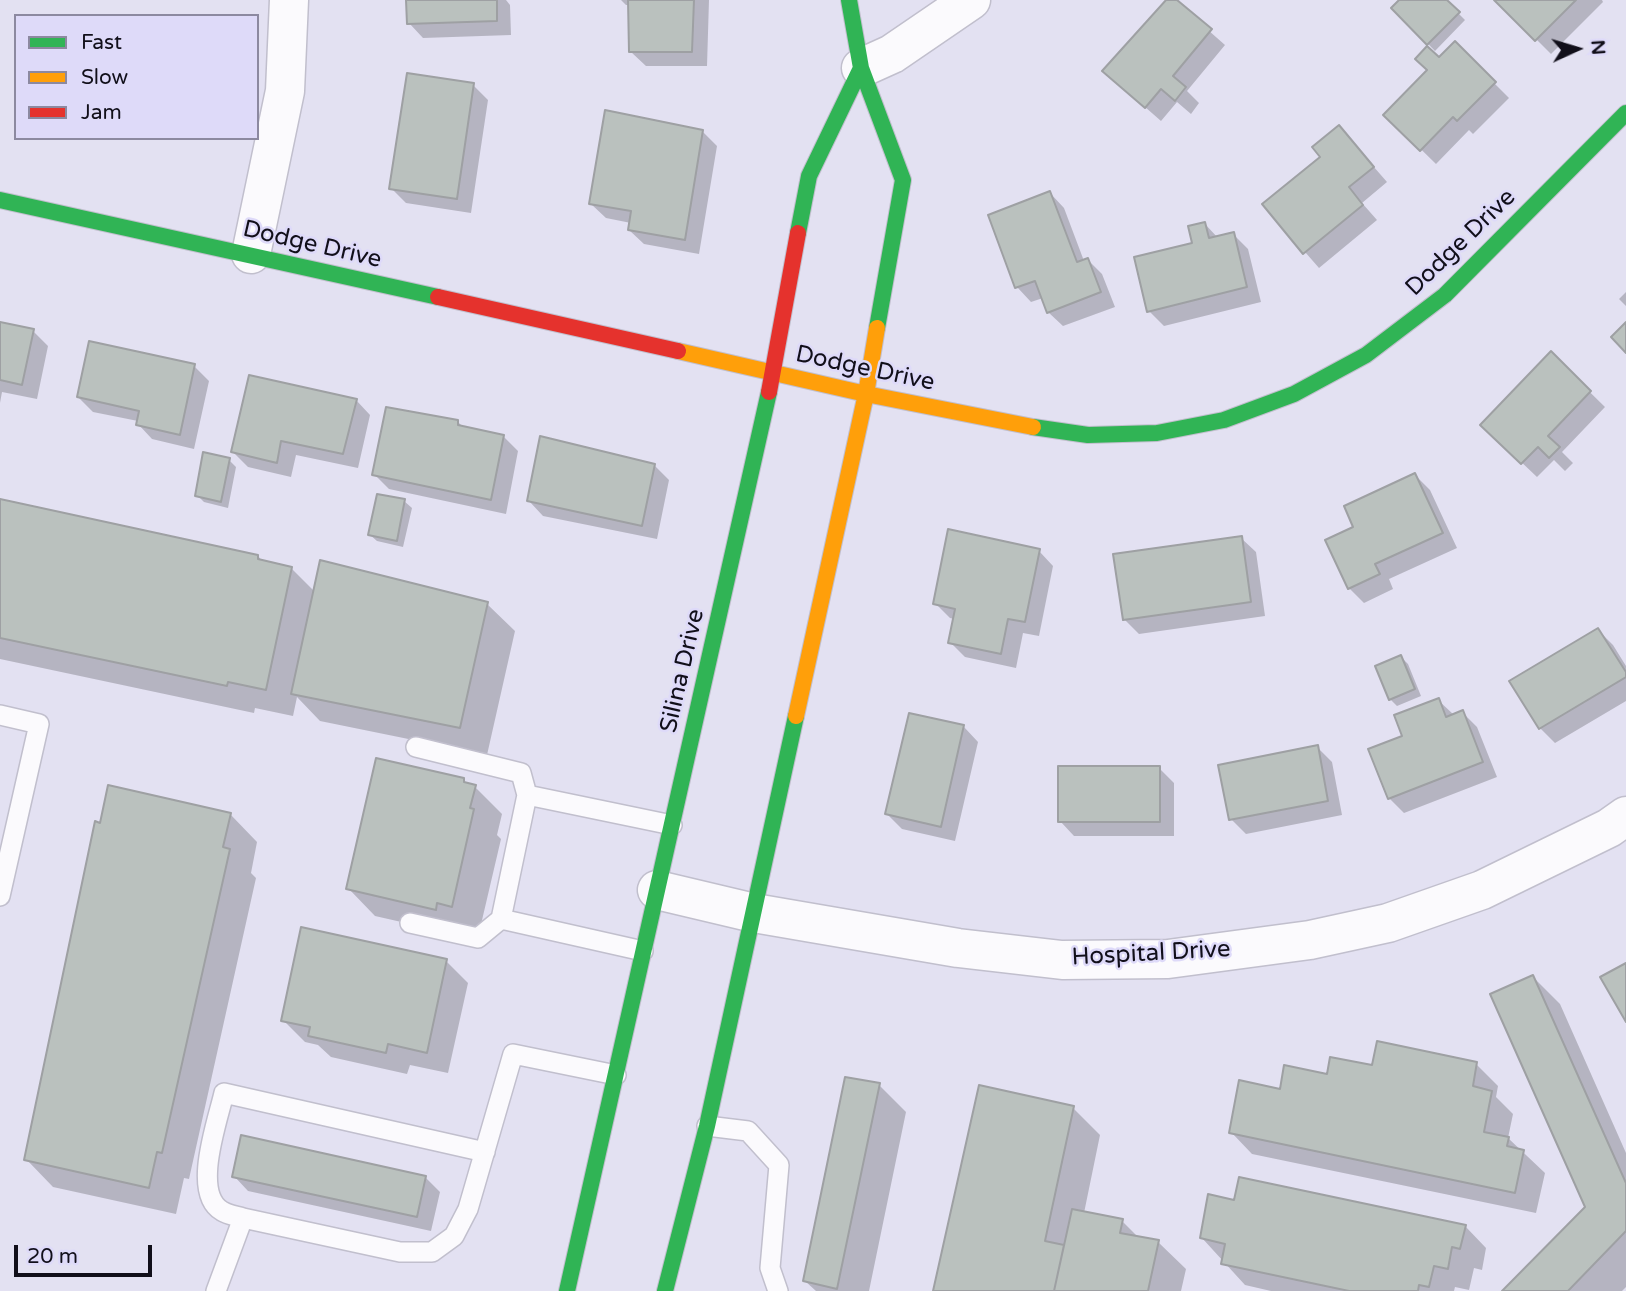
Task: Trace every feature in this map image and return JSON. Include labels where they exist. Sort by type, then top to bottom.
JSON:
[{"type":"street","points":[[251,254],[285,91],[289,0]]},
{"type":"street","points":[[665,1291],[754,913],[866,394],[903,180],[861,68],[849,0]]},
{"type":"street","points":[[861,68],[892,54],[971,0]]},
{"type":"street","name":"Silina Drive","points":[[566,1291],[773,372],[809,176],[861,68]]},
{"type":"street","name":"Dodge Drive","points":[[0,200],[251,254],[866,394],[1033,427],[1088,435],[1157,433],[1224,420],[1294,394],[1366,355],[1445,295],[1626,113]]},
{"type":"street","name":"Hospital Drive","points":[[657,890],[754,913],[984,951],[1062,960],[1168,958],[1310,940],[1388,923],[1482,890],[1609,828],[1626,817]]},
{"type":"lane","points":[[0,715],[39,724],[0,896]]},
{"type":"lane","points":[[410,923],[478,938],[501,919],[527,795],[521,773],[416,747]]},
{"type":"lane","points":[[527,795],[671,825]]},
{"type":"lane","points":[[501,919],[643,951]]},
{"type":"lane","points":[[485,1152],[224,1093],[206,1178],[212,1199],[221,1211],[400,1252],[432,1252],[454,1236],[468,1209],[485,1152],[513,1054],[616,1075]]},
{"type":"lane","points":[[706,1126],[748,1131],[779,1165],[770,1268],[778,1291]]},
{"type":"lane","points":[[216,1291],[243,1218]]},
{"type":"building","points":[[406,0],[497,0],[497,21],[407,24]]},
{"type":"building","points":[[628,0],[694,0],[692,52],[629,52]]},
{"type":"building","points":[[1166,0],[1177,0],[1212,29],[1173,76],[1186,87],[1175,101],[1161,89],[1145,108],[1102,71]]},
{"type":"building","points":[[1399,0],[1447,0],[1460,12],[1427,45],[1391,8]]},
{"type":"building","points":[[1494,0],[1576,0],[1535,41]]},
{"type":"building","points":[[1455,41],[1496,82],[1457,121],[1453,117],[1420,151],[1383,115],[1427,70],[1415,59],[1427,46],[1439,57]]},
{"type":"building","points":[[407,73],[474,83],[457,199],[389,189]]},
{"type":"building","points":[[605,110],[703,130],[685,240],[628,230],[631,211],[589,204]]},
{"type":"building","points":[[1339,125],[1374,167],[1349,187],[1363,205],[1303,254],[1262,204],[1320,157],[1312,147]]},
{"type":"building","points":[[1050,191],[1077,262],[1088,258],[1101,292],[1047,313],[1035,281],[1015,288],[988,215]]},
{"type":"building","points":[[1205,222],[1209,238],[1234,232],[1247,287],[1147,312],[1134,257],[1192,243],[1188,226]]},
{"type":"building","points":[[0,322],[34,329],[22,385],[0,380]]},
{"type":"building","points":[[1626,322],[1626,353],[1611,337]]},
{"type":"building","points":[[89,341],[195,364],[180,435],[136,425],[139,411],[77,397]]},
{"type":"building","points":[[1551,351],[1591,391],[1548,436],[1560,447],[1549,458],[1538,447],[1521,464],[1480,425]]},
{"type":"building","points":[[249,375],[357,399],[343,454],[281,441],[277,463],[231,452]]},
{"type":"building","points":[[386,407],[458,420],[458,425],[504,435],[491,500],[372,475]]},
{"type":"building","points":[[540,436],[655,464],[642,526],[527,501]]},
{"type":"building","points":[[203,452],[230,458],[221,502],[195,496]]},
{"type":"building","points":[[1415,473],[1443,533],[1375,564],[1380,574],[1348,589],[1325,540],[1353,527],[1344,506]]},
{"type":"building","points":[[377,494],[405,499],[397,541],[368,535]]},
{"type":"building","points":[[0,499],[258,555],[258,559],[292,567],[266,690],[228,682],[227,686],[0,638]]},
{"type":"building","points":[[948,529],[1040,549],[1025,622],[1008,619],[1001,654],[948,643],[955,609],[933,604]]},
{"type":"building","points":[[1242,536],[1251,602],[1123,620],[1113,554]]},
{"type":"building","points":[[320,560],[488,602],[460,728],[291,694]]},
{"type":"building","points":[[1598,628],[1626,672],[1626,677],[1539,729],[1509,681]]},
{"type":"building","points":[[1401,655],[1415,689],[1389,700],[1375,666]]},
{"type":"building","points":[[1439,698],[1446,717],[1463,710],[1483,762],[1388,799],[1368,749],[1402,736],[1394,715]]},
{"type":"building","points":[[909,713],[964,725],[941,827],[885,814]]},
{"type":"building","points":[[1318,745],[1328,801],[1229,820],[1218,765]]},
{"type":"building","points":[[376,758],[464,778],[464,782],[476,785],[470,808],[474,809],[452,907],[437,903],[436,910],[346,889]]},
{"type":"building","points":[[1058,766],[1160,766],[1160,822],[1058,822]]},
{"type":"building","points":[[108,785],[231,813],[223,847],[230,849],[162,1153],[157,1152],[149,1188],[24,1160],[95,821],[100,823]]},
{"type":"building","points":[[301,927],[447,959],[427,1053],[388,1044],[386,1053],[308,1036],[310,1027],[281,1021]]},
{"type":"building","points":[[1626,963],[1626,1022],[1600,977]]},
{"type":"building","points":[[1533,975],[1626,1183],[1626,1231],[1568,1291],[1502,1291],[1585,1207],[1490,994]]},
{"type":"building","points":[[1377,1041],[1477,1062],[1473,1086],[1492,1091],[1484,1132],[1509,1137],[1507,1146],[1524,1150],[1515,1193],[1229,1133],[1239,1080],[1280,1089],[1284,1065],[1327,1074],[1330,1057],[1372,1065]]},
{"type":"building","points":[[845,1077],[880,1083],[837,1289],[803,1281]]},
{"type":"building","points":[[979,1085],[1074,1106],[1045,1241],[1064,1245],[1054,1291],[933,1291]]},
{"type":"building","points":[[241,1135],[426,1176],[417,1217],[232,1177]]},
{"type":"building","points":[[1239,1177],[1466,1225],[1460,1249],[1452,1247],[1448,1269],[1434,1266],[1429,1287],[1419,1285],[1418,1291],[1349,1291],[1221,1264],[1225,1244],[1200,1238],[1208,1194],[1234,1200]]},
{"type":"building","points":[[1072,1209],[1123,1219],[1120,1233],[1159,1240],[1148,1291],[1054,1291]]},
{"type":"traffic: fast","points":[[849,0],[861,68],[903,180],[877,328]]},
{"type":"traffic: fast","points":[[798,233],[809,176],[861,68]]},
{"type":"traffic: fast","points":[[1033,427],[1088,435],[1157,433],[1224,420],[1294,394],[1366,355],[1445,295],[1626,113]]},
{"type":"traffic: fast","points":[[0,200],[438,297]]},
{"type":"traffic: fast","points":[[567,1291],[769,392]]},
{"type":"traffic: fast","points":[[665,1291],[707,1126],[796,716]]},
{"type":"traffic: slow","points":[[796,716],[866,394],[877,328]]},
{"type":"traffic: slow","points":[[678,351],[866,394],[1033,427]]},
{"type":"traffic: jam","points":[[769,392],[798,233]]},
{"type":"traffic: jam","points":[[438,297],[678,351]]}]
